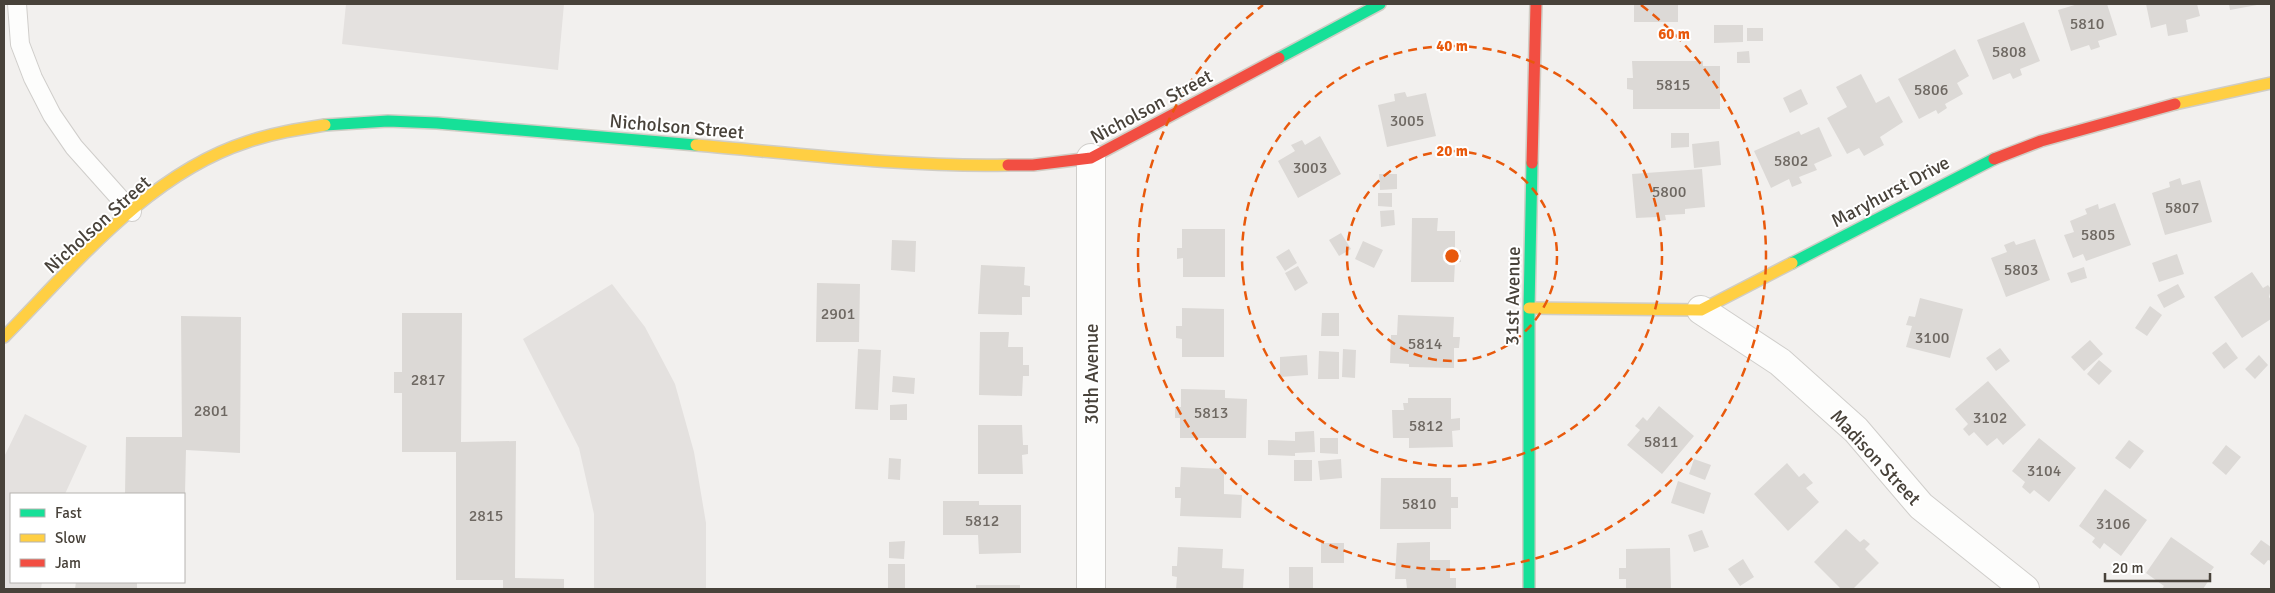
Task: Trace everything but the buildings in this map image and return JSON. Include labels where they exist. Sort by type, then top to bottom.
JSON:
[{"type":"street","name":"Nicholson Street","points":[[4,336],[111,230],[165,185],[204,161],[260,139],[296,129],[338,124],[418,122],[879,161],[948,165],[1034,165],[1091,158],[1380,4]]},
{"type":"street","name":"31st Avenue","points":[[1529,589],[1529,308],[1536,4]]},
{"type":"street","name":"Maryhurst Drive","points":[[1529,308],[1701,310],[1999,156],[2042,141],[2158,108],[2270,89]]},
{"type":"street","name":"30th Avenue","points":[[1091,158],[1091,589]]},
{"type":"street","name":"Madison Street","points":[[1701,310],[1780,362],[1856,430],[1921,506],[2025,589]]},
{"type":"lane","points":[[17,4],[20,44],[33,78],[52,115],[74,147],[132,212]]},
{"type":"shaded area","points":[[346,4],[564,4],[558,70],[342,44]]},
{"type":"shaded area","points":[[612,284],[645,327],[675,384],[694,452],[706,523],[706,589],[594,589],[594,514],[579,448],[523,339]]},
{"type":"shaded area","points":[[25,414],[87,446],[65,493],[10,493],[10,583],[42,583],[41,589],[4,589],[4,457]]},
{"type":"traffic: fast","points":[[1279,58],[1380,4]]},
{"type":"traffic: fast","points":[[325,125],[388,121],[437,123],[696,145]]},
{"type":"traffic: fast","points":[[1792,263],[1994,159]]},
{"type":"traffic: fast","points":[[1529,589],[1529,308],[1532,163]]},
{"type":"traffic: slow","points":[[2175,104],[2271,83]]},
{"type":"traffic: slow","points":[[4,337],[115,224],[177,176],[211,157],[247,142],[276,134],[325,125]]},
{"type":"traffic: slow","points":[[696,145],[891,162],[1008,165]]},
{"type":"traffic: slow","points":[[1529,308],[1701,310],[1792,263]]},
{"type":"traffic: jam","points":[[1532,163],[1536,4]]},
{"type":"traffic: jam","points":[[1008,165],[1033,165],[1091,158],[1279,58]]},
{"type":"traffic: jam","points":[[1994,159],[2041,141],[2175,104]]}]
